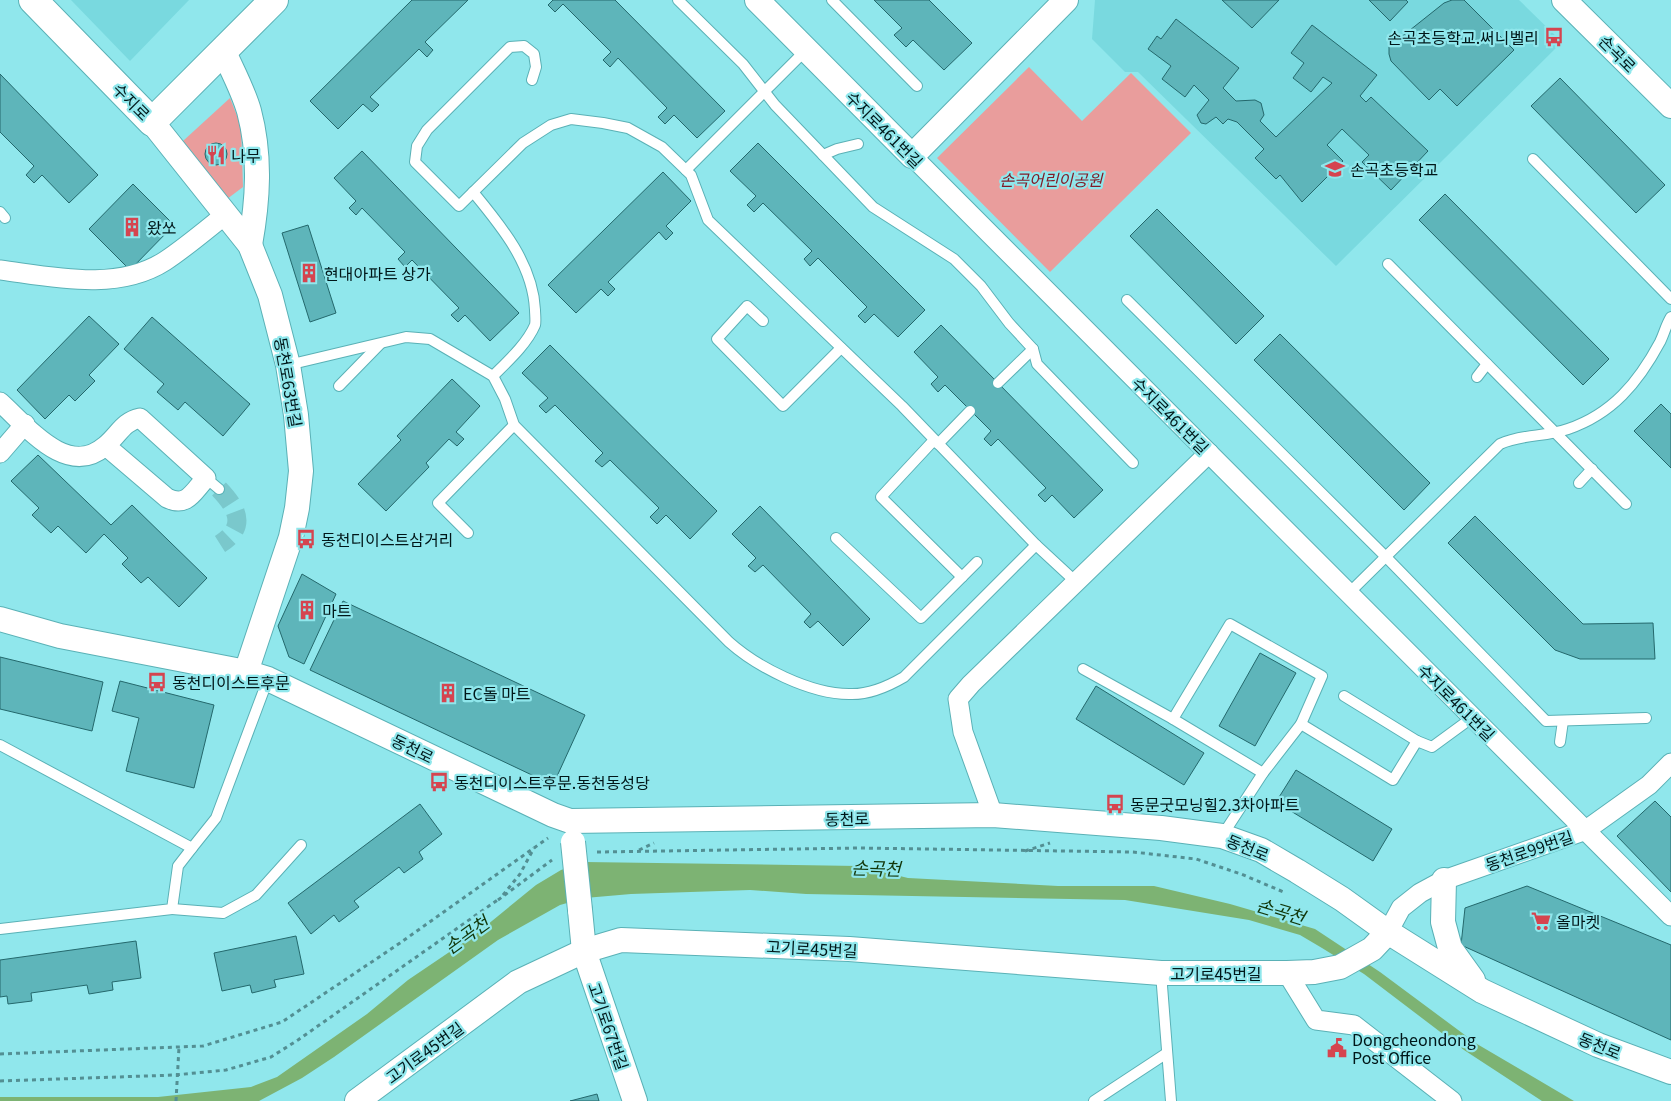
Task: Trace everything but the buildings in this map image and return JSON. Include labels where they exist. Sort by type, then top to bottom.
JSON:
[{"type":"main road","name":"수지로","points":[[32,0],[152,122],[274,0]]},
{"type":"street","name":"수지로461번길","points":[[757,0],[1671,916]]},
{"type":"street","points":[[912,156],[1066,0]]},
{"type":"street","name":"손곡로","points":[[1564,0],[1671,106]]},
{"type":"street","points":[[223,50],[249,110],[257,152],[257,203],[250,244]]},
{"type":"street","name":"동천로63번길","points":[[152,122],[250,244],[270,295],[288,365],[296,415],[301,471],[297,508],[291,537],[246,672]]},
{"type":"street","points":[[0,270],[44,276],[105,280],[123,278],[164,262],[226,214]]},
{"type":"street","points":[[0,402],[52,448],[66,455],[79,457],[94,454],[106,446],[130,420],[140,418],[212,484],[184,502],[176,503],[167,498],[106,446]]},
{"type":"street","points":[[0,453],[25,424]]},
{"type":"street","points":[[992,815],[963,732],[958,699],[971,684],[1209,453]]},
{"type":"street","name":"동천로","points":[[0,620],[60,636],[246,672],[268,679],[553,815],[567,840],[992,815],[1161,828],[1222,836],[1261,850],[1297,871],[1342,899],[1388,932],[1482,991],[1598,1045],[1671,1072]]},
{"type":"street","name":"동천로99번길","points":[[1388,932],[1400,908],[1420,893],[1444,880],[1586,830],[1649,785],[1671,763]]},
{"type":"street","name":"고기로67번길","points":[[567,840],[580,910],[584,951],[635,1101]]},
{"type":"street","points":[[1444,880],[1443,922],[1450,948],[1482,991]]},
{"type":"street","name":"고기로45번길","points":[[357,1101],[518,982],[584,951],[621,940],[849,950],[1161,973],[1287,973],[1314,972],[1340,967],[1372,949],[1388,932]]},
{"type":"street","points":[[1287,973],[1316,1020],[1354,1025],[1452,1101]]},
{"type":"lane","points":[[678,0],[744,64],[765,92],[823,156],[873,207],[954,260],[990,297],[1009,323],[1033,349],[1037,364],[1133,463]]},
{"type":"lane","points":[[832,0],[917,86]]},
{"type":"lane","points":[[532,80],[536,67],[534,54],[524,46],[510,47],[426,130],[417,146],[414,162],[459,206],[523,143],[550,125],[571,119],[628,128],[662,147],[691,175],[708,220],[842,348],[1076,582]]},
{"type":"lane","points":[[686,170],[806,50]]},
{"type":"lane","points":[[823,156],[837,149],[858,144]]},
{"type":"lane","points":[[1532,159],[1671,299]]},
{"type":"lane","points":[[473,192],[505,232],[518,254],[528,275],[534,299],[536,324],[522,344],[493,376]]},
{"type":"lane","points":[[1388,264],[1626,504]]},
{"type":"lane","points":[[1127,300],[1386,557],[1546,721],[1646,718]]},
{"type":"lane","points":[[763,322],[747,306],[716,339],[784,406],[842,348]]},
{"type":"lane","points":[[1349,593],[1500,444],[1512,438],[1567,430],[1610,409],[1626,392],[1648,362],[1671,317]]},
{"type":"lane","points":[[288,365],[406,337],[430,339],[493,376],[505,399],[514,425],[746,657],[792,679],[831,692],[849,694],[868,692],[888,686],[904,677],[1036,544]]},
{"type":"lane","points":[[340,386],[380,343]]},
{"type":"lane","points":[[998,383],[1033,349]]},
{"type":"lane","points":[[1477,377],[1487,364]]},
{"type":"lane","points":[[962,577],[881,497],[970,411]]},
{"type":"lane","points":[[468,533],[438,503],[514,425]]},
{"type":"lane","points":[[1579,484],[1592,469]]},
{"type":"lane","points":[[836,538],[921,618],[977,562]]},
{"type":"lane","points":[[1173,719],[1230,624],[1322,676],[1301,724],[1263,773],[1222,836]]},
{"type":"lane","points":[[1083,669],[1173,719],[1263,773]]},
{"type":"lane","points":[[172,910],[178,866],[216,818],[268,679]]},
{"type":"lane","points":[[1344,696],[1417,741],[1432,748],[1473,718]]},
{"type":"lane","points":[[1560,742],[1563,721]]},
{"type":"lane","points":[[1301,724],[1393,780],[1417,741]]},
{"type":"lane","points":[[0,745],[192,848]]},
{"type":"lane","points":[[0,929],[172,910],[223,913],[256,895],[301,845]]},
{"type":"lane","points":[[1161,973],[1171,1101]]},
{"type":"lane","points":[[1094,1101],[1167,1053]]},
{"type":"path","points":[[0,1054],[203,1046],[282,1022],[400,943],[534,848],[567,840]]},
{"type":"path","points":[[0,1080],[175,1075],[226,1070],[271,1057],[498,900],[567,840]]},
{"type":"path","points":[[498,900],[520,874],[534,848]]},
{"type":"path","points":[[596,852],[858,848],[1133,852],[1196,859],[1242,874],[1291,895]]},
{"type":"path","points":[[176,1101],[179,1047]]},
{"type":"shaded area","points":[[71,0],[189,0],[130,61]]},
{"type":"shaded area","name":"손곡초등학교","points":[[1095,0],[1519,0],[1562,42],[1336,266],[1138,72],[1125,72],[1092,39]]},
{"type":"shaded area","points":[[585,862],[858,866],[908,878],[1058,886],[1154,886],[1230,904],[1315,929],[1380,972],[1477,1044],[1574,1101],[1542,1101],[1464,1050],[1364,974],[1322,948],[1300,935],[1249,920],[1125,900],[806,894],[750,890],[631,894],[585,898],[560,905],[498,940],[334,1057],[302,1078],[259,1101],[0,1101],[0,1097],[158,1097],[251,1087],[277,1077],[367,1014],[408,980],[476,934],[536,885],[561,870]]},
{"type":"green space","name":"손곡어린이공원","points":[[1029,67],[1082,121],[1131,73],[1191,133],[1050,272],[937,158]]},
{"type":"green space","points":[[230,98],[241,126],[243,187],[227,199],[183,141]]},
{"type":"tunnel","points":[[219,489],[231,504],[237,518],[234,531],[220,544]]},
{"type":"place","name":"손곡초등학교.써니벨리","points":[[1554,37]]},
{"type":"place","name":"나무","points":[[216,155]]},
{"type":"place","name":"손곡초등학교","points":[[1335,169]]},
{"type":"place","name":"왔쏘","points":[[132,227]]},
{"type":"place","name":"현대아파트 상가","points":[[309,273]]},
{"type":"place","name":"동천디이스트삼거리","points":[[306,539]]},
{"type":"place","name":"마트","points":[[307,610]]},
{"type":"place","name":"동천디이스트후문","points":[[157,682]]},
{"type":"place","name":"EC돌 마트","points":[[448,693]]},
{"type":"place","name":"동천디이스트후문.동천동성당","points":[[439,782]]},
{"type":"place","name":"동문굿모닝힐2.3차아파트","points":[[1115,804]]},
{"type":"place","name":"올마켓","points":[[1541,921]]},
{"type":"place","name":"Dongcheondong Post Office","points":[[1337,1048]]},
{"type":"water label","name":"손곡천","points":[[876,867]]},
{"type":"water label","name":"손곡천","points":[[1281,910]]},
{"type":"water label","name":"손곡천","points":[[466,934]]}]
